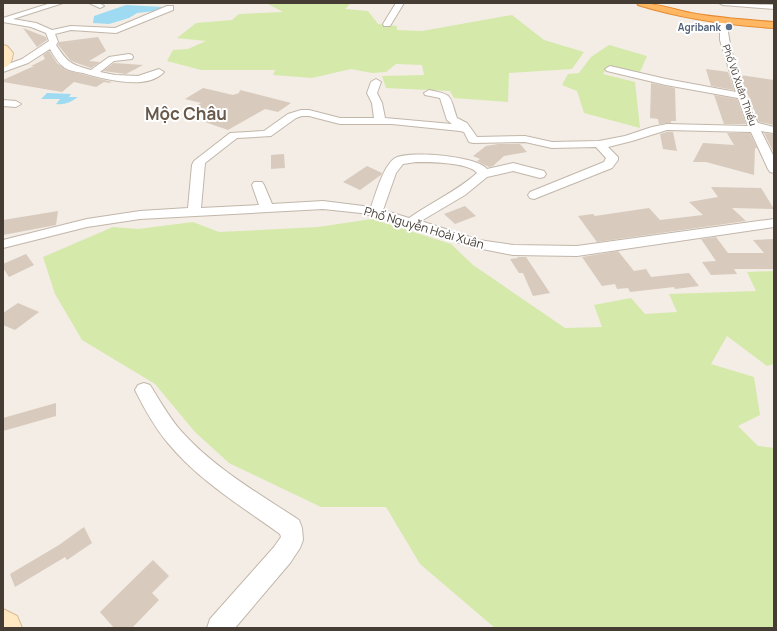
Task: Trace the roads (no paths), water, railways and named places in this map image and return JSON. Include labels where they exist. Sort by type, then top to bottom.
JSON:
[{"type":"highway","points":[[642,3],[673,12],[723,21],[774,26]]},
{"type":"street","points":[[4,20],[59,3]]},
{"type":"street","points":[[389,21],[400,3]]},
{"type":"street","points":[[723,3],[774,7]]},
{"type":"street","points":[[50,33],[72,28],[116,31],[170,8]]},
{"type":"street","points":[[3,69],[25,61],[54,42],[49,31],[33,25],[4,20]]},
{"type":"street","name":"Phố Vũ Xuân Thiều","points":[[723,21],[724,40],[742,96],[755,128],[774,167]]},
{"type":"street","points":[[51,44],[66,65],[129,80],[148,78],[159,72]]},
{"type":"street","points":[[3,49],[7,54],[3,64]]},
{"type":"street","points":[[94,72],[112,59],[129,57]]},
{"type":"street","points":[[610,69],[666,82],[742,96]]},
{"type":"street","points":[[376,82],[372,93],[377,103],[380,120]]},
{"type":"street","points":[[429,93],[444,96],[452,120],[463,125],[470,132],[473,140],[476,141],[525,139],[552,145],[599,144],[622,141],[667,127],[755,128],[774,130]]},
{"type":"street","points":[[3,103],[16,104]]},
{"type":"street","points":[[194,212],[196,180],[200,161],[234,135],[267,134],[292,116],[301,113],[308,113],[340,121],[380,120],[466,129]]},
{"type":"street","points":[[534,195],[608,165],[612,160],[612,157],[599,144]]},
{"type":"street","points":[[375,213],[390,172],[398,161],[413,158],[453,162],[478,167],[482,170],[483,174]]},
{"type":"street","points":[[410,223],[466,188],[483,174],[513,167],[540,174]]},
{"type":"street","points":[[258,185],[267,208]]},
{"type":"street","name":"Phố Nguyễn Hoài Xuân","points":[[3,244],[113,218],[322,205],[344,207],[394,217],[477,244],[513,250],[577,251],[774,223]]},
{"type":"street","points":[[144,390],[164,424],[181,445],[209,471],[291,528],[292,540],[282,555],[219,628]]},
{"type":"water","points":[[126,5],[163,7],[155,11],[137,13],[129,18],[109,24],[93,23],[94,16]]},
{"type":"water","points":[[47,93],[71,94],[69,97],[78,97],[68,103],[56,104],[60,99],[41,99]]},
{"type":"place","name":"Agribank","points":[[729,27]]},
{"type":"district","name":"Mộc Châu","points":[[186,114]]}]
